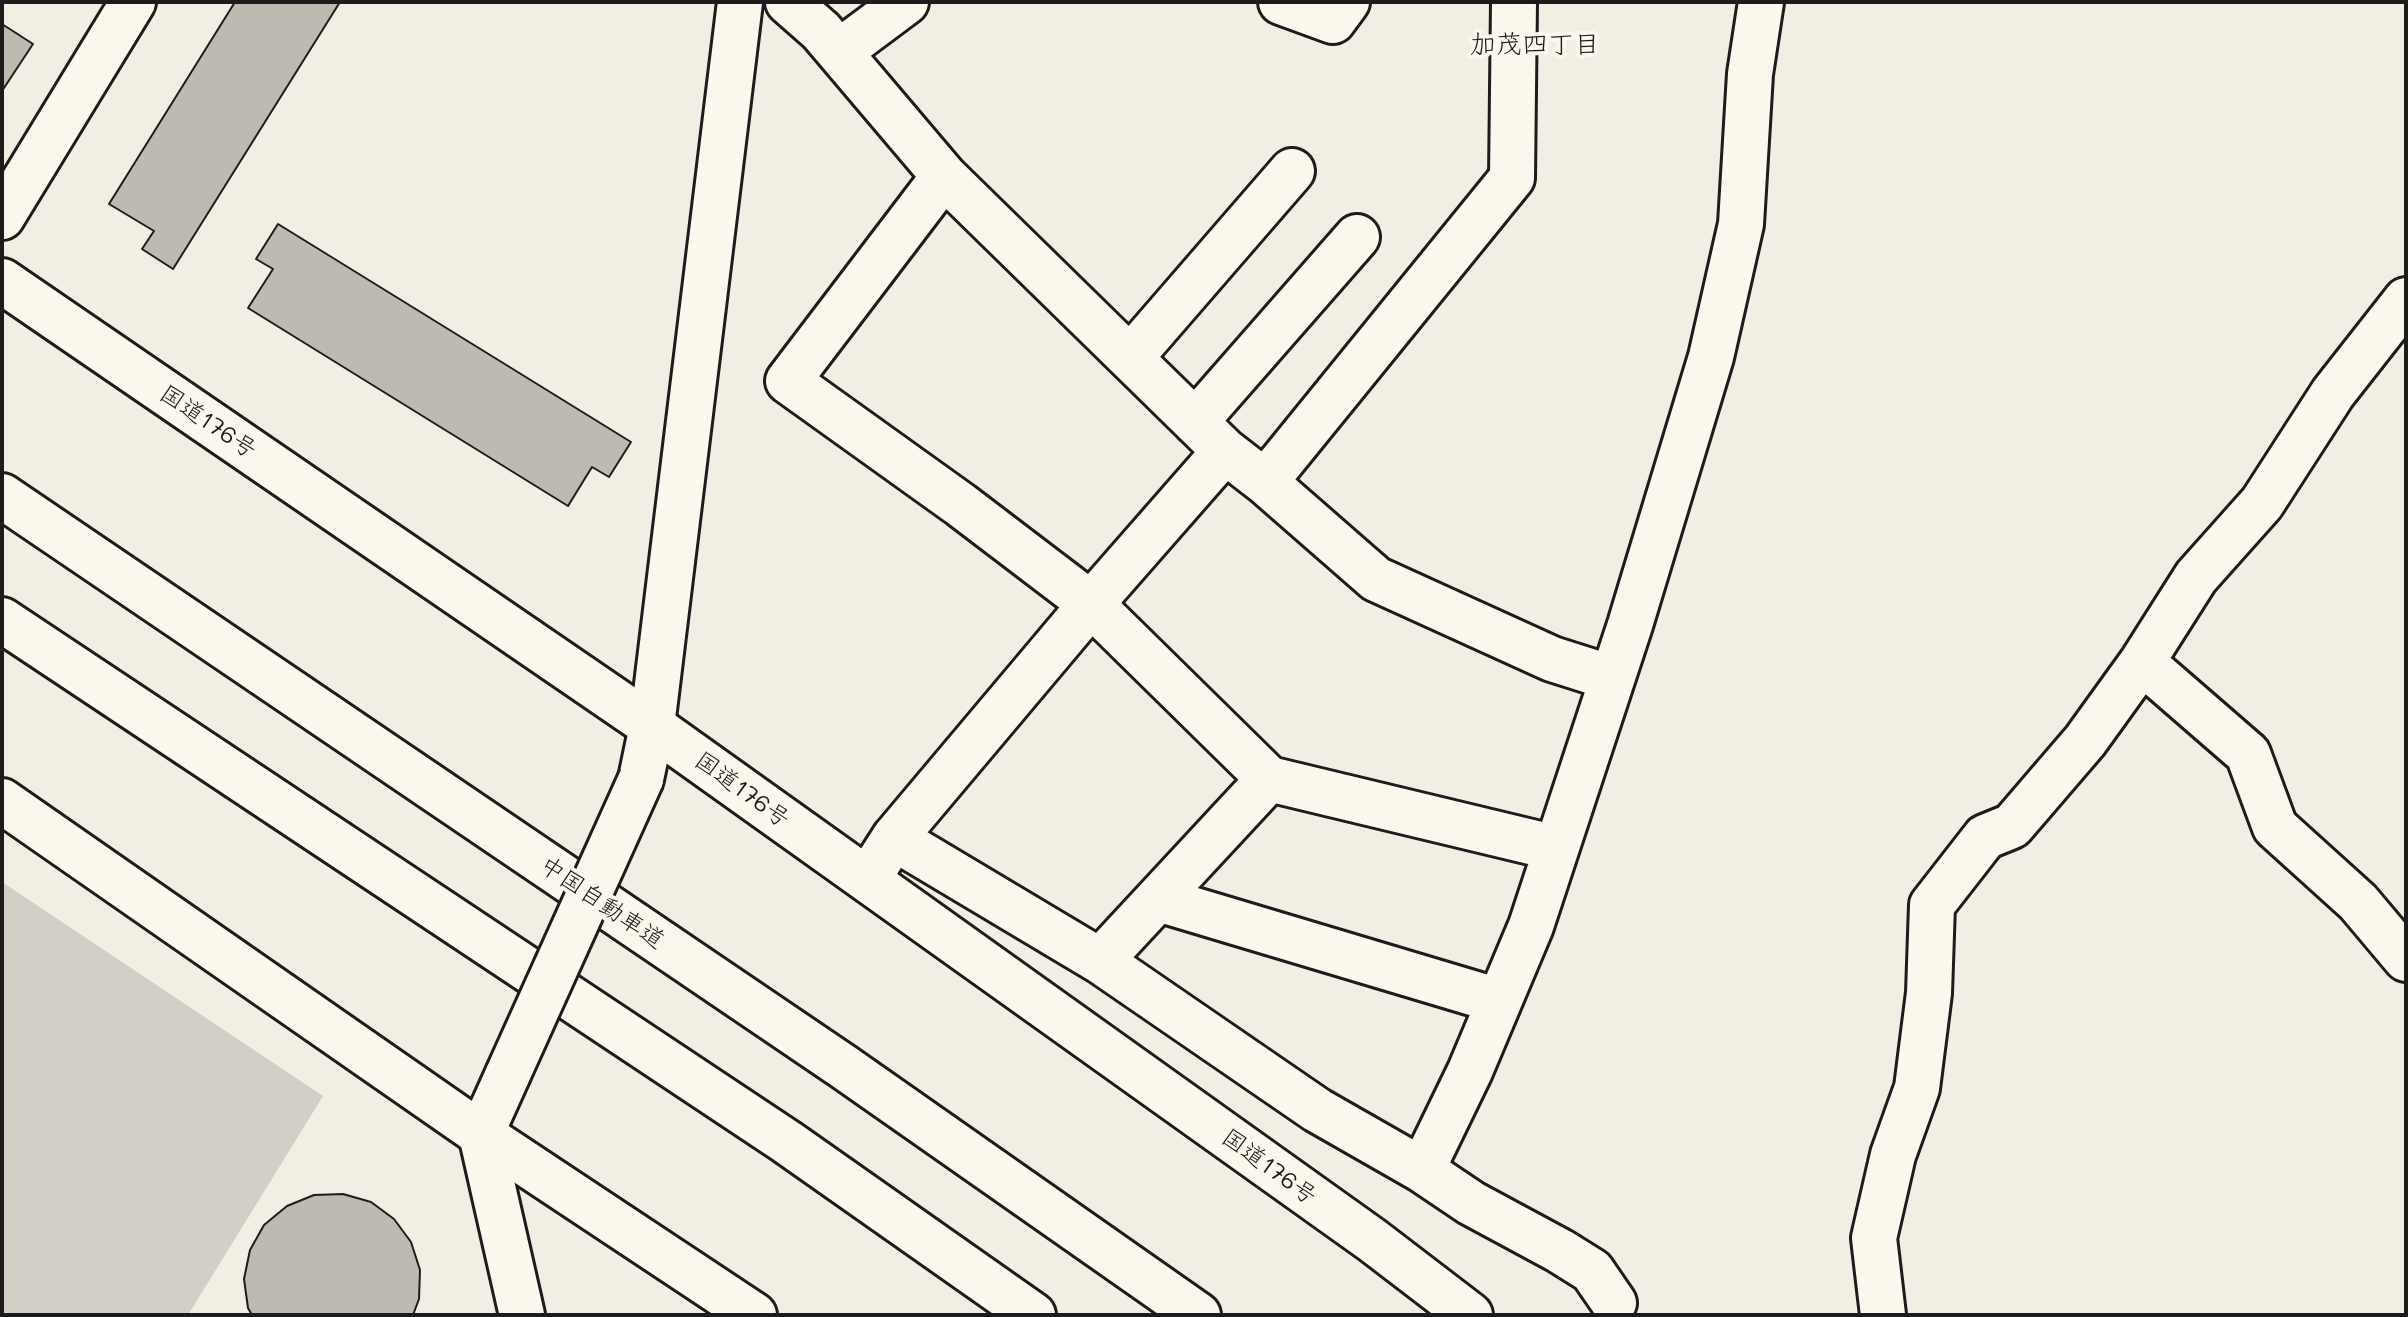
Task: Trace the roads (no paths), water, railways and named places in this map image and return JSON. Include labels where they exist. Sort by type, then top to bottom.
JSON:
[{"type":"main road","points":[[2,217],[133,2]]},
{"type":"main road","points":[[522,1315],[481,1134],[641,779],[652,726],[740,2]]},
{"type":"main road","points":[[788,2],[821,31],[944,176],[1210,437],[1376,579],[1552,659],[1612,678]]},
{"type":"main road","points":[[839,52],[906,2]]},
{"type":"main road","points":[[1281,2],[1333,21],[1347,2]]},
{"type":"main road","points":[[1265,482],[1512,178],[1514,2]]},
{"type":"main road","points":[[1422,1170],[1470,1071],[1531,926],[1612,678],[1711,357],[1741,224],[1750,74],[1761,2]]},
{"type":"main road","points":[[1130,358],[1292,171]]},
{"type":"main road","points":[[944,176],[788,381],[961,505],[1091,604],[1269,779],[1556,848]]},
{"type":"main road","points":[[867,879],[894,838],[1091,604],[1357,237]]},
{"type":"main road","name":"国道176号","points":[[2,281],[652,726],[1372,1240],[1470,1315]]},
{"type":"main road","points":[[1883,1315],[1874,1238],[1893,1155],[1917,1088],[1929,993],[1932,905],[1985,837],[2012,826],[2085,741],[2142,662],[2196,577],[2262,503],[2333,393],[2406,300]]},
{"type":"main road","name":"中国自動車道","points":[[2,496],[831,1058],[1198,1315]]},
{"type":"main road","points":[[2,620],[787,1142],[1033,1315]]},
{"type":"main road","points":[[2142,662],[2248,754],[2275,827],[2358,902],[2406,959]]},
{"type":"main road","points":[[1100,961],[1269,779]]},
{"type":"main road","points":[[2,801],[481,1134],[754,1315]]},
{"type":"main road","points":[[894,838],[1100,961],[1317,1110],[1422,1170],[1471,1203],[1592,1271],[1614,1303]]},
{"type":"main road","points":[[1158,899],[1499,1001]]},
{"type":"main road","points":[[1372,1240],[1483,1315]]},
{"type":"district","name":"加茂四丁目","points":[[1535,45]]}]
